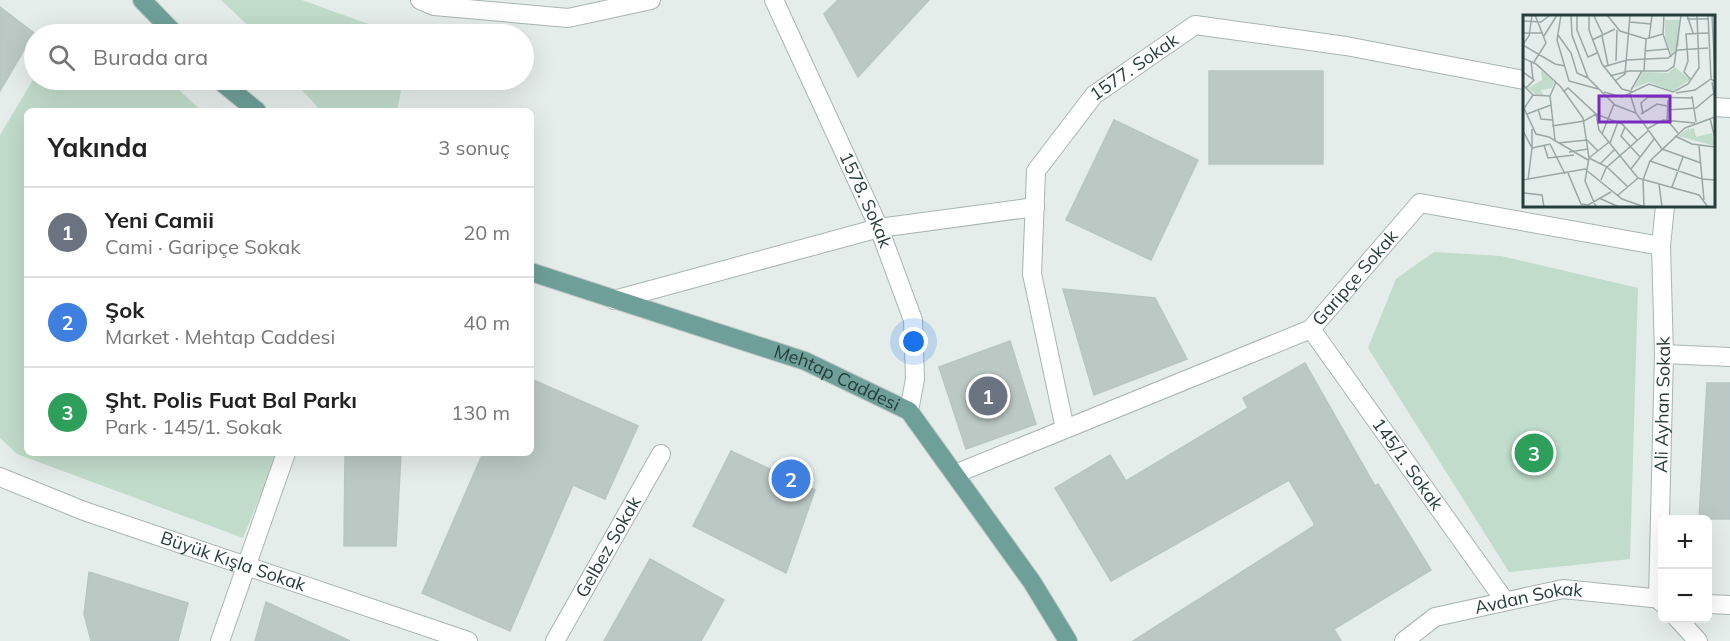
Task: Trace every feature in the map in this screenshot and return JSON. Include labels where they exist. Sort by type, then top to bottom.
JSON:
[{"type":"main road","points":[[142,0],[166,24]]},
{"type":"main road","points":[[231,90],[253,108]]},
{"type":"main road","name":"Mehtap Caddesi","points":[[534,273],[805,361],[909,411],[1032,582],[1068,641]]},
{"type":"street","points":[[420,0],[434,6],[568,18],[651,0]]},
{"type":"street","name":"1578. Sokak","points":[[774,0],[879,228],[913,320],[915,379],[909,411]]},
{"type":"street","name":"1577. Sokak","points":[[1065,429],[1032,274],[1036,171],[1094,95],[1195,25],[1346,46],[1523,80]]},
{"type":"street","points":[[1715,107],[1730,108]]},
{"type":"street","name":"Garipçe Sokak","points":[[955,474],[1311,328],[1420,203],[1661,246]]},
{"type":"street","points":[[614,300],[879,228],[1035,207]]},
{"type":"street","name":"Ali Ayhan Sokak","points":[[1661,569],[1664,354],[1661,246],[1665,207]]},
{"type":"street","name":"145/1. Sokak","points":[[1311,328],[1505,601]]},
{"type":"street","points":[[1664,354],[1730,357]]},
{"type":"street","name":"Gelbez Sokak","points":[[555,641],[661,454]]},
{"type":"street","points":[[220,641],[285,456]]},
{"type":"street","name":"Büyük Kışla Sokak","points":[[0,477],[84,511],[464,640]]},
{"type":"street","name":"Avdan Sokak","points":[[1404,641],[1435,617],[1563,589],[1658,600]]},
{"type":"street","points":[[1712,604],[1730,605]]},
{"type":"street","points":[[1682,623],[1698,641]]},
{"type":"green space","points":[[221,0],[302,0],[368,24],[246,24]]},
{"type":"green space","points":[[27,90],[179,90],[199,108],[24,108],[24,456],[277,456],[243,538],[17,454],[0,438],[0,135]]},
{"type":"green space","points":[[302,90],[401,90],[398,108],[318,108]]},
{"type":"green space","points":[[1434,252],[1501,256],[1638,288],[1630,559],[1509,572],[1368,348],[1396,279]]},
{"type":"building","points":[[838,0],[929,0],[858,77],[824,14]]},
{"type":"building","points":[[0,7],[24,25],[24,50],[0,91]]},
{"type":"building","points":[[1209,71],[1323,71],[1323,164],[1209,164]]},
{"type":"building","points":[[1114,120],[1198,160],[1151,260],[1066,220]]},
{"type":"building","points":[[1063,289],[1155,298],[1187,359],[1094,395]]},
{"type":"building","points":[[1010,341],[1036,424],[966,449],[939,367]]},
{"type":"building","points":[[1305,363],[1375,486],[1378,484],[1431,570],[1334,629],[1341,641],[1133,641],[1314,526],[1314,523],[1289,480],[1111,581],[1055,488],[1110,455],[1126,481],[1248,408],[1243,398]]},
{"type":"building","points":[[534,380],[638,426],[605,499],[573,485],[510,631],[422,593],[482,456],[534,456]]},
{"type":"building","points":[[1707,383],[1730,383],[1730,519],[1712,519],[1712,515],[1699,515]]},
{"type":"building","points":[[731,451],[815,490],[786,573],[693,526]]},
{"type":"building","points":[[345,456],[401,456],[396,546],[344,546]]},
{"type":"building","points":[[650,559],[724,600],[701,641],[604,641]]},
{"type":"building","points":[[89,572],[188,603],[178,641],[91,641],[84,614]]},
{"type":"building","points":[[266,602],[350,641],[255,641]]},
{"type":"place","name":"Yeni Camii","points":[[988,396]]},
{"type":"place","name":"Şht. Polis Fuat Bal Parkı","points":[[1534,453]]},
{"type":"place","name":"Şok","points":[[791,479]]}]
